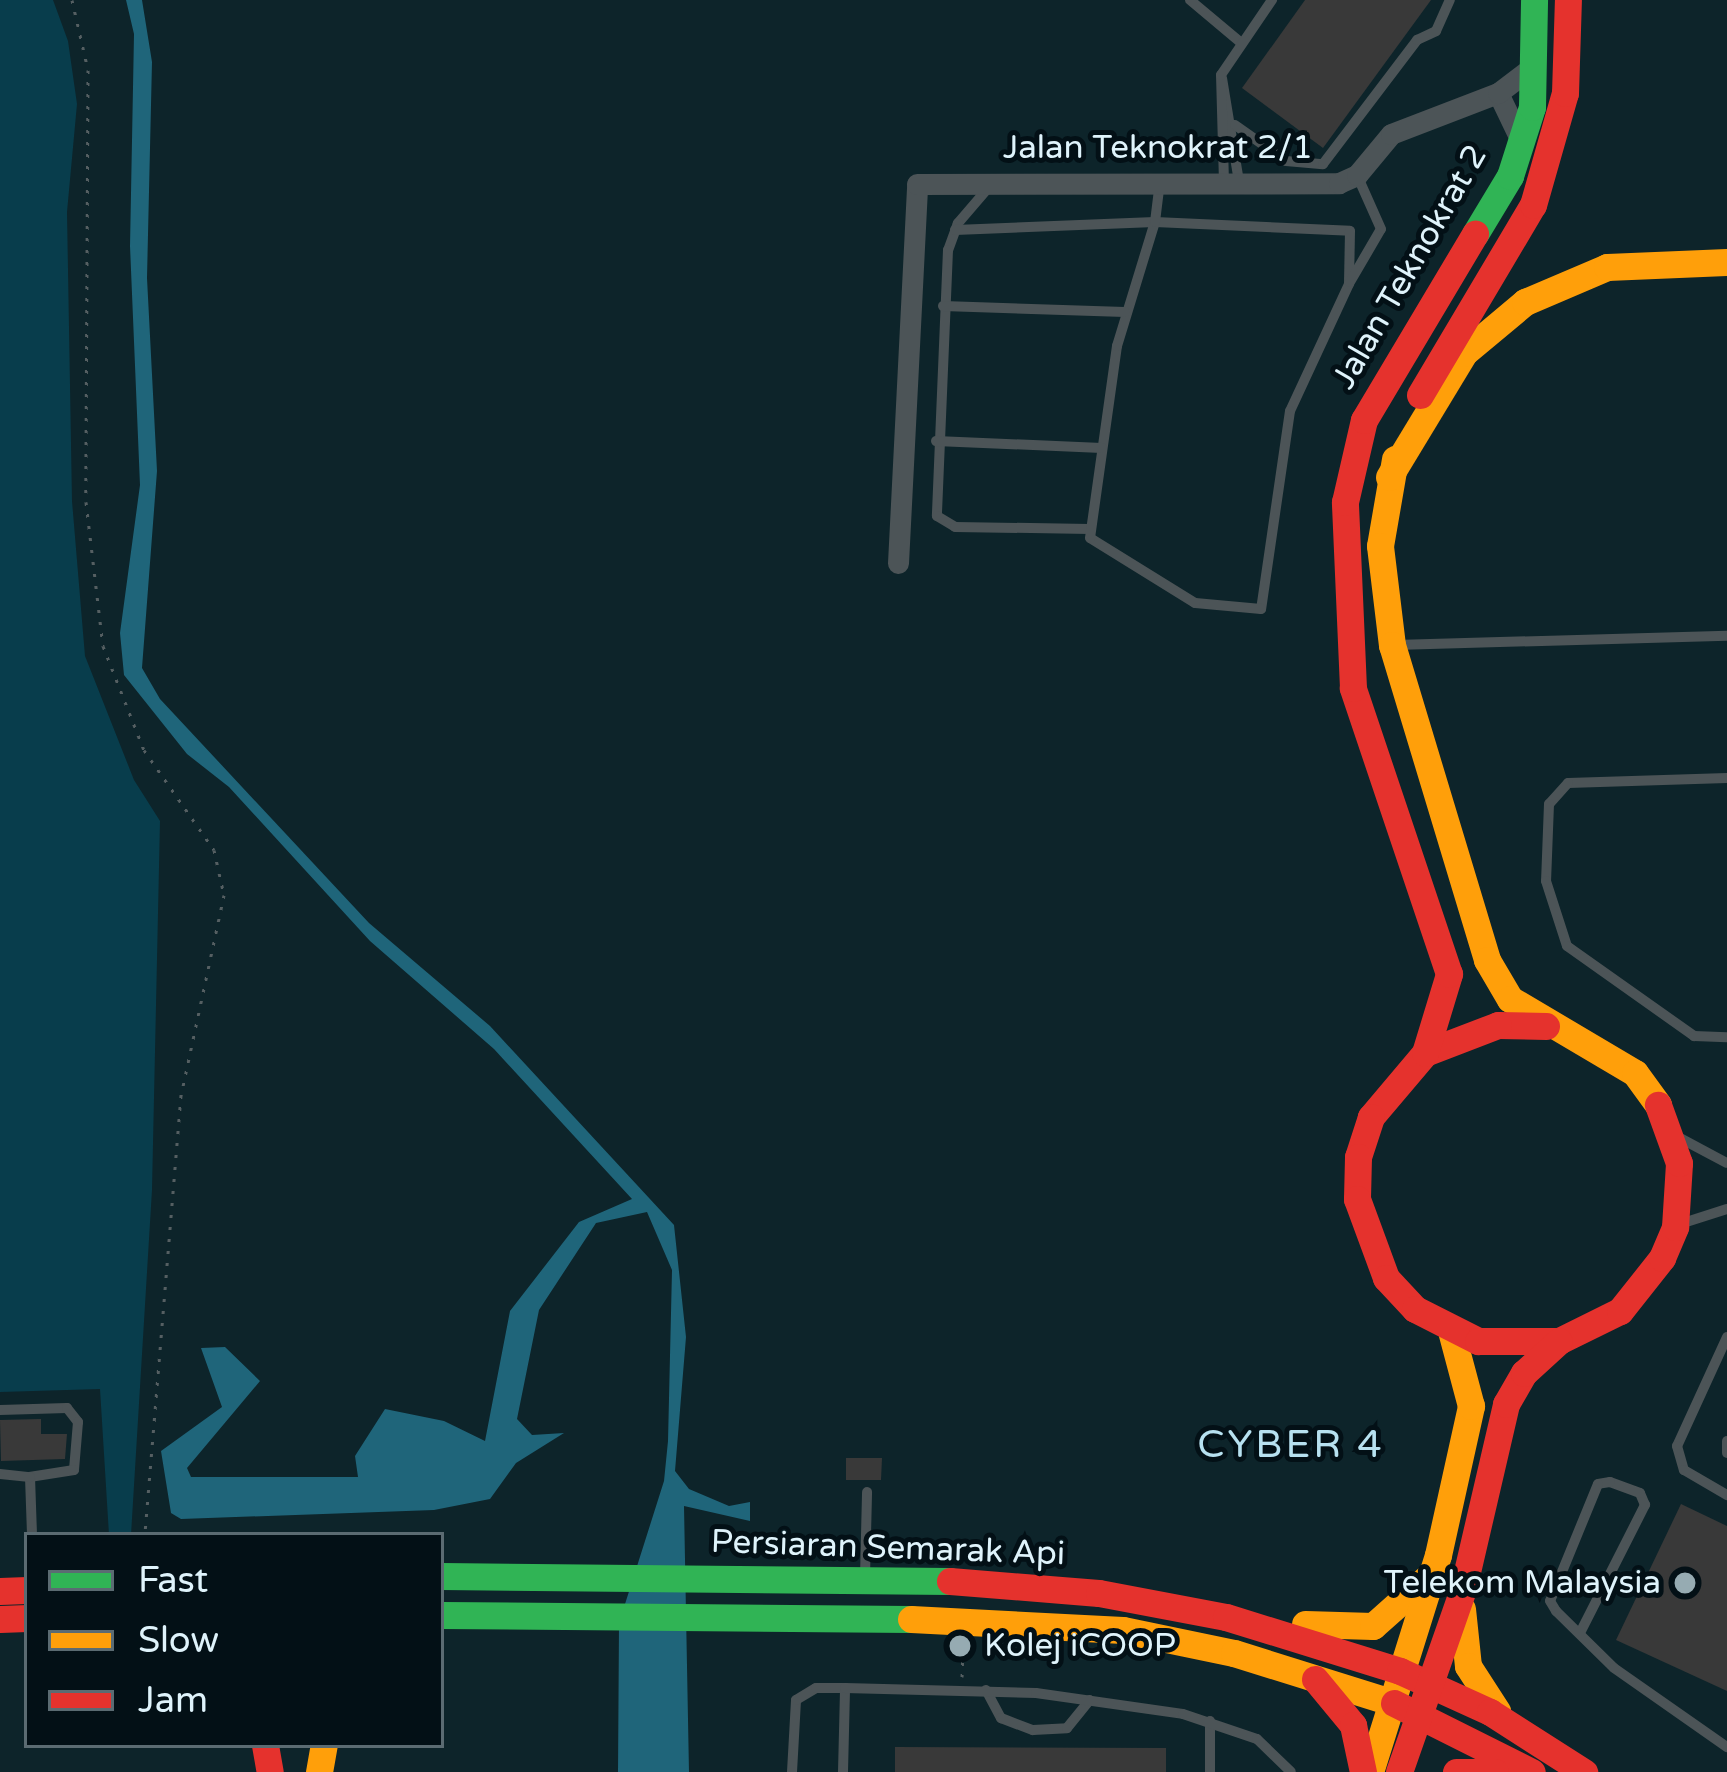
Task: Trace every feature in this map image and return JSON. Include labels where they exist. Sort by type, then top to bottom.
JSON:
[{"type":"main road","name":"Jalan Teknokrat 2","points":[[1425,1053],[1449,974],[1353,688],[1345,502],[1364,420],[1510,176],[1535,65],[1534,0]]},
{"type":"main road","name":"Jalan Teknokrat 2","points":[[1546,1026],[1510,999],[1487,960],[1392,645],[1380,546],[1389,477],[1453,333],[1533,205],[1565,92],[1568,0]]},
{"type":"main road","points":[[1389,477],[1464,353],[1525,302],[1607,267],[1727,262]]},
{"type":"main road","points":[[1400,1772],[1465,1581],[1506,1404],[1524,1373],[1559,1341],[1620,1311],[1644,1287],[1675,1227],[1679,1162],[1671,1131],[1635,1073],[1594,1043],[1546,1026],[1498,1025],[1425,1053],[1371,1117],[1357,1199],[1386,1278],[1451,1331],[1517,1346],[1559,1341]]},
{"type":"main road","points":[[1366,1772],[1434,1568],[1472,1406],[1451,1331]]},
{"type":"main road","points":[[1212,1614],[1357,1630],[1403,1606],[1434,1568]]},
{"type":"main road","name":"Persiaran Semarak Api","points":[[444,1576],[1042,1585],[1212,1614],[1430,1683],[1505,1721],[1584,1772]]},
{"type":"main road","points":[[1465,1581],[1468,1666],[1505,1721]]},
{"type":"main road","name":"Persiaran Semarak Api","points":[[444,1615],[964,1619],[1124,1630],[1307,1672],[1420,1712],[1532,1772]]},
{"type":"main road","points":[[444,1625],[524,1617]]},
{"type":"main road","points":[[1307,1672],[1344,1708],[1366,1772]]},
{"type":"main road","points":[[1456,1772],[1495,1772]]},
{"type":"street","name":"Jalan Teknokrat 2/1","points":[[898,562],[917,184],[933,178],[1339,183],[1357,175],[1391,134],[1498,93],[1535,65]]},
{"type":"street","points":[[1498,93],[1521,141]]},
{"type":"lane","points":[[1190,0],[1239,40]]},
{"type":"lane","points":[[1232,182],[1221,75],[1239,40],[1272,0]]},
{"type":"lane","points":[[1235,125],[1286,161],[1323,164],[1417,40],[1436,31],[1450,0]]},
{"type":"lane","points":[[1221,75],[1235,125],[1232,182]]},
{"type":"lane","points":[[1160,183],[1156,222],[1125,312],[1090,529],[1095,546],[1195,603],[1265,607],[1290,411],[1349,284],[1381,229],[1357,175]]},
{"type":"lane","points":[[996,180],[956,230],[944,306],[937,516],[944,525],[1090,529]]},
{"type":"lane","points":[[956,230],[1156,222],[1344,227],[1354,241],[1349,284]]},
{"type":"lane","points":[[944,306],[1125,312]]},
{"type":"lane","points":[[936,441],[1102,448]]},
{"type":"lane","points":[[1392,645],[1727,636]]},
{"type":"lane","points":[[1727,778],[1589,778],[1568,783],[1549,804],[1546,881],[1567,946],[1652,999],[1694,1036],[1727,1037]]},
{"type":"lane","points":[[1671,1131],[1727,1162]]},
{"type":"lane","points":[[1675,1227],[1727,1209]]},
{"type":"lane","points":[[1727,1336],[1677,1446],[1684,1470],[1727,1495]]},
{"type":"lane","points":[[0,1410],[67,1408],[75,1414],[74,1470],[30,1477],[0,1474]]},
{"type":"lane","points":[[1727,1441],[1727,1453]]},
{"type":"lane","points":[[30,1477],[32,1532]]},
{"type":"lane","points":[[1580,1633],[1645,1505],[1640,1493],[1610,1482],[1598,1484],[1550,1601],[1580,1633],[1651,1698],[1727,1747]]},
{"type":"lane","points":[[864,1579],[867,1492]]},
{"type":"lane","points":[[792,1772],[796,1700],[816,1688],[986,1690],[1090,1700],[1210,1721],[1277,1751],[1291,1772]]},
{"type":"lane","points":[[843,1772],[845,1688]]},
{"type":"lane","points":[[986,1690],[997,1715],[1033,1730],[1073,1724],[1090,1700]]},
{"type":"lane","points":[[1210,1721],[1210,1772]]},
{"type":"path","points":[[72,0],[88,70],[86,502],[103,646],[144,750],[214,850],[224,895],[181,1095],[145,1532]]},
{"type":"path","points":[[962,1690],[964,1619]]},
{"type":"shaded area","points":[[0,0],[53,0],[68,41],[77,104],[67,212],[72,501],[85,656],[134,780],[160,821],[152,1190],[131,1532],[109,1532],[100,1389],[0,1392]]},
{"type":"shaded area","points":[[126,0],[142,0],[152,62],[147,278],[157,471],[142,668],[160,699],[369,923],[490,1026],[674,1225],[686,1337],[675,1471],[689,1489],[729,1506],[750,1502],[750,1521],[684,1506],[689,1772],[618,1772],[619,1623],[664,1481],[668,1441],[672,1270],[647,1212],[596,1223],[539,1310],[517,1419],[532,1435],[564,1433],[516,1463],[490,1499],[434,1510],[181,1519],[171,1513],[161,1451],[222,1407],[201,1348],[225,1347],[260,1381],[187,1468],[191,1477],[358,1477],[355,1456],[385,1409],[444,1421],[485,1441],[510,1311],[579,1222],[632,1199],[494,1049],[370,941],[229,787],[187,754],[124,675],[120,633],[140,485],[130,246],[134,34]]},
{"type":"building","points":[[1305,0],[1431,0],[1323,148],[1242,88]]},
{"type":"building","points":[[41,1419],[41,1434],[67,1434],[65,1459],[1,1461],[0,1420]]},
{"type":"building","points":[[846,1458],[882,1458],[881,1480],[846,1480]]},
{"type":"building","name":"Telekom Malaysia","points":[[1681,1504],[1727,1526],[1727,1691],[1616,1640]]},
{"type":"building","points":[[895,1747],[1166,1748],[1166,1772],[895,1772]]},
{"type":"traffic: fast","points":[[1475,234],[1510,176],[1532,107],[1534,0]]},
{"type":"traffic: fast","points":[[444,1576],[950,1581]]},
{"type":"traffic: fast","points":[[444,1615],[911,1619]]},
{"type":"traffic: slow","points":[[1389,477],[1464,353],[1525,302],[1607,267],[1727,262]]},
{"type":"traffic: slow","points":[[1395,459],[1380,546],[1392,645],[1487,960],[1510,999],[1635,1073],[1658,1105]]},
{"type":"traffic: slow","points":[[1370,1772],[1438,1555],[1471,1406],[1451,1331]]},
{"type":"traffic: slow","points":[[1305,1624],[1373,1626],[1427,1578]]},
{"type":"traffic: slow","points":[[1462,1609],[1468,1666],[1497,1711]]},
{"type":"traffic: slow","points":[[911,1619],[1123,1630],[1234,1653],[1394,1703]]},
{"type":"traffic: slow","points":[[319,1772],[323,1748]]},
{"type":"traffic: jam","points":[[1420,395],[1533,205],[1565,93],[1568,0]]},
{"type":"traffic: jam","points":[[1425,1053],[1449,974],[1353,688],[1345,502],[1364,420],[1475,234]]},
{"type":"traffic: jam","points":[[1546,1026],[1498,1025],[1425,1053],[1371,1117],[1358,1157],[1357,1199],[1386,1278],[1415,1309],[1478,1341],[1559,1341],[1620,1311],[1662,1258],[1675,1227],[1679,1163],[1658,1105]]},
{"type":"traffic: jam","points":[[1399,1772],[1463,1589],[1506,1404],[1524,1373],[1559,1341]]},
{"type":"traffic: jam","points":[[950,1581],[1099,1593],[1226,1617],[1400,1671],[1490,1712],[1584,1772]]},
{"type":"traffic: jam","points":[[0,1591],[24,1590]]},
{"type":"traffic: jam","points":[[0,1619],[24,1618]]},
{"type":"traffic: jam","points":[[1315,1679],[1353,1725],[1363,1772]]},
{"type":"traffic: jam","points":[[1394,1703],[1532,1772]]},
{"type":"traffic: jam","points":[[266,1748],[270,1772]]},
{"type":"traffic: jam","points":[[1456,1772],[1495,1772]]},
{"type":"place","name":"Telekom Malaysia","points":[[1685,1583]]},
{"type":"place","name":"Kolej iCOOP","points":[[960,1646]]},
{"type":"district","name":"CYBER 4","points":[[1291,1445]]}]
